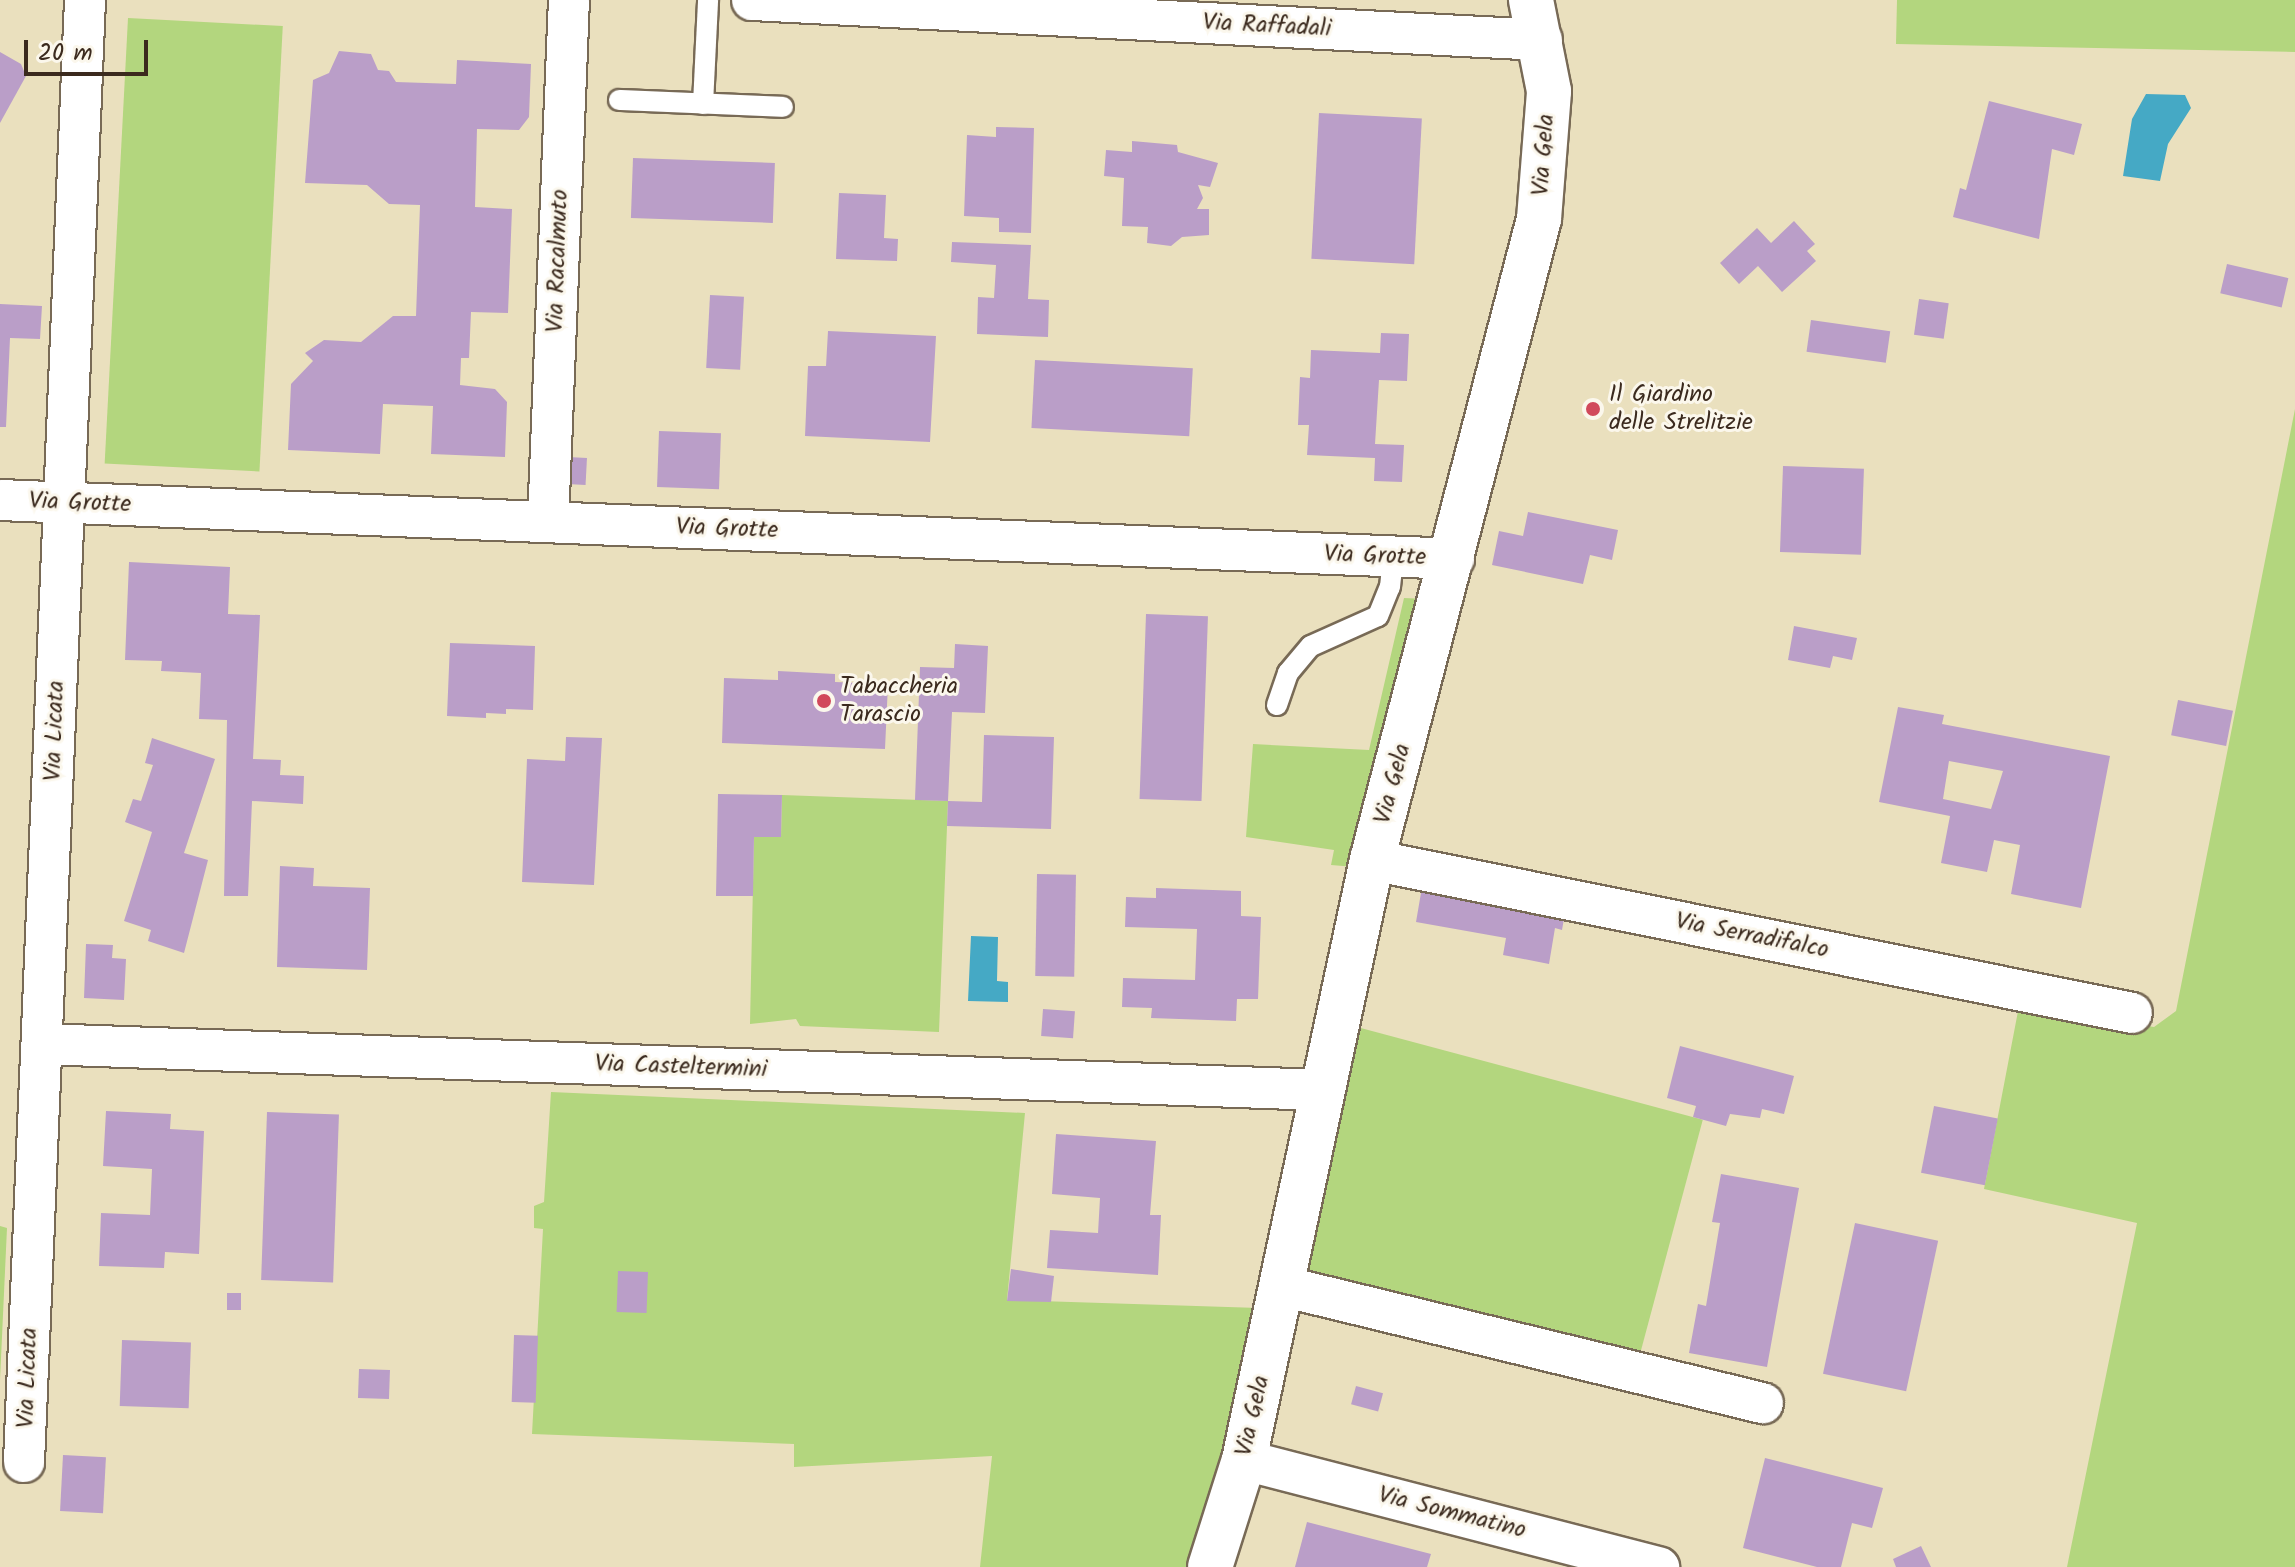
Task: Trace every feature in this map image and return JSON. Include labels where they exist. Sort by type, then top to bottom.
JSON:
[{"type":"street","name":"Via Licata","points":[[24,1462],[18,1194],[42,1044],[85,0]]},
{"type":"street","name":"Via Racalmuto","points":[[548,522],[569,0]]},
{"type":"street","name":"Via Raffadali","points":[[752,0],[1536,20]]},
{"type":"street","name":"Via Gela","points":[[1210,1567],[1244,1460],[1320,1090],[1372,860],[1454,559],[1539,219],[1549,91],[1536,20]]},
{"type":"street","name":"Via Grotte","points":[[0,500],[1454,559]]},
{"type":"street","name":"Via Serradifalco","points":[[1372,860],[2132,1013]]},
{"type":"street","name":"Via Casteltermini","points":[[42,1044],[1320,1090]]},
{"type":"street","points":[[1282,1286],[1763,1403]]},
{"type":"street","name":"Via Sommatino","points":[[1244,1460],[1659,1567]]},
{"type":"lane","points":[[703,104],[708,0]]},
{"type":"lane","points":[[619,100],[783,107]]},
{"type":"lane","points":[[1277,705],[1288,673],[1311,646],[1378,616],[1390,587],[1393,556]]},
{"type":"green space","points":[[1897,0],[2295,0],[2295,52],[1896,44]]},
{"type":"green space","points":[[128,18],[283,26],[259,472],[105,463]]},
{"type":"green space","points":[[2295,409],[2295,1567],[2067,1567],[2137,1223],[1984,1189],[2019,1006],[2154,1027],[2176,1011]]},
{"type":"green space","points":[[1404,598],[1426,599],[1355,867],[1331,865],[1334,850],[1246,837],[1253,744],[1369,750]]},
{"type":"green space","points":[[782,795],[948,801],[939,1032],[800,1026],[796,1019],[750,1024],[754,837],[781,837]]},
{"type":"green space","points":[[1357,1027],[1703,1120],[1638,1360],[1293,1268]]},
{"type":"green space","points":[[551,1092],[1025,1113],[1007,1300],[1259,1308],[1232,1443],[1193,1567],[980,1567],[992,1456],[794,1467],[794,1444],[532,1434],[543,1229],[534,1228],[534,1206],[544,1202]]},
{"type":"green space","points":[[0,1226],[7,1228],[0,1380]]},
{"type":"water","points":[[2146,94],[2185,95],[2191,108],[2168,144],[2160,181],[2123,176],[2132,119]]},
{"type":"water","points":[[971,936],[998,937],[997,981],[1008,982],[1008,1002],[968,1001]]},
{"type":"building","points":[[339,51],[371,54],[378,70],[389,71],[396,82],[456,84],[457,60],[531,64],[529,117],[519,130],[477,129],[475,207],[512,209],[508,313],[471,312],[469,358],[461,358],[460,385],[495,389],[507,402],[505,457],[431,454],[433,406],[383,404],[380,454],[288,450],[291,384],[313,361],[305,353],[324,340],[361,342],[393,316],[416,316],[420,205],[389,204],[367,185],[305,183],[313,80],[329,73]]},
{"type":"building","points":[[0,52],[21,64],[26,76],[0,123]]},
{"type":"building","points":[[1989,101],[2082,124],[2074,155],[2052,149],[2039,239],[1953,217],[1960,188],[1966,190]]},
{"type":"building","points":[[1319,113],[1422,118],[1414,264],[1311,259]]},
{"type":"building","points":[[996,127],[1034,128],[1031,233],[999,232],[999,218],[964,216],[967,135],[996,137]]},
{"type":"building","points":[[1132,141],[1177,145],[1178,152],[1218,163],[1210,187],[1198,185],[1203,198],[1197,209],[1209,209],[1209,235],[1182,237],[1171,246],[1147,243],[1148,227],[1122,226],[1124,178],[1104,176],[1106,150],[1132,152]]},
{"type":"building","points":[[633,158],[775,163],[773,223],[631,218]]},
{"type":"building","points":[[839,193],[886,195],[884,238],[898,239],[897,261],[836,259]]},
{"type":"building","points":[[1794,221],[1815,244],[1807,251],[1816,261],[1782,292],[1758,266],[1739,284],[1720,263],[1757,228],[1771,243]]},
{"type":"building","points":[[952,242],[1031,245],[1028,299],[1049,300],[1048,337],[977,334],[978,297],[994,298],[996,265],[951,262]]},
{"type":"building","points":[[2227,264],[2288,278],[2282,307],[2220,293]]},
{"type":"building","points":[[710,295],[744,297],[740,370],[706,368]]},
{"type":"building","points":[[1919,299],[1949,303],[1944,339],[1914,335]]},
{"type":"building","points":[[0,304],[42,306],[40,339],[10,338],[6,427],[0,427]]},
{"type":"building","points":[[1811,320],[1890,331],[1886,363],[1807,352]]},
{"type":"building","points":[[828,331],[936,336],[930,442],[805,436],[808,366],[826,366]]},
{"type":"building","points":[[1381,333],[1409,334],[1407,381],[1379,380],[1375,444],[1404,445],[1402,482],[1374,481],[1375,458],[1307,455],[1309,425],[1298,425],[1300,377],[1310,378],[1311,350],[1380,353]]},
{"type":"building","points":[[1035,360],[1193,368],[1189,436],[1031,428]]},
{"type":"building","points":[[659,431],[721,433],[719,489],[657,487]]},
{"type":"building","points":[[568,457],[587,458],[586,485],[567,484]]},
{"type":"building","points":[[1783,466],[1864,469],[1861,555],[1780,552]]},
{"type":"building","points":[[1528,512],[1618,530],[1612,560],[1590,555],[1583,584],[1492,565],[1499,531],[1523,536]]},
{"type":"building","points":[[129,562],[230,567],[228,614],[260,615],[253,759],[281,760],[280,775],[304,776],[303,804],[252,801],[248,896],[224,896],[227,720],[199,719],[201,673],[161,671],[162,661],[125,660]]},
{"type":"building","points":[[1146,614],[1208,616],[1202,801],[1140,799]]},
{"type":"building","points":[[1794,626],[1857,638],[1852,660],[1833,656],[1830,668],[1788,660]]},
{"type":"building","points":[[450,643],[535,646],[533,710],[506,709],[506,714],[486,713],[486,718],[447,716]]},
{"type":"building","points":[[955,644],[988,646],[985,713],[952,712],[948,801],[915,800],[920,667],[954,668]]},
{"type":"building","points":[[778,671],[835,674],[835,682],[888,684],[885,749],[722,743],[724,678],[778,680]]},
{"type":"building","points":[[2178,700],[2233,711],[2226,746],[2171,735]]},
{"type":"building","points":[[1898,707],[1944,715],[1942,724],[2110,756],[2081,908],[2011,894],[2020,845],[1994,840],[1987,872],[1941,863],[1950,816],[1879,802]],"holes":[[[1949,761],[2003,771],[1991,809],[1943,799]]]},
{"type":"building","points":[[984,735],[1054,737],[1051,829],[947,826],[948,801],[982,802]]},
{"type":"building","points":[[566,737],[602,738],[594,885],[522,882],[527,759],[565,761]]},
{"type":"building","points":[[152,738],[215,759],[184,853],[208,860],[184,953],[148,941],[151,930],[124,921],[152,832],[125,822],[133,799],[141,801],[153,765],[145,763]]},
{"type":"building","points":[[718,794],[782,795],[781,837],[754,837],[753,896],[716,896]]},
{"type":"building","points":[[280,866],[314,868],[313,886],[370,888],[367,970],[277,967]]},
{"type":"building","points":[[1037,874],[1076,875],[1074,977],[1035,976]]},
{"type":"building","points":[[1422,887],[1565,913],[1562,930],[1555,928],[1549,964],[1503,955],[1506,938],[1416,922]]},
{"type":"building","points":[[1156,888],[1241,891],[1241,916],[1261,917],[1258,999],[1237,999],[1236,1021],[1151,1018],[1152,1008],[1122,1007],[1123,978],[1195,980],[1197,929],[1125,927],[1126,897],[1156,898]]},
{"type":"building","points":[[86,944],[113,945],[112,958],[126,959],[124,1000],[84,998]]},
{"type":"building","points":[[1043,1009],[1075,1011],[1073,1038],[1041,1036]]},
{"type":"building","points":[[1680,1046],[1794,1076],[1784,1114],[1762,1109],[1760,1118],[1730,1114],[1726,1126],[1693,1117],[1696,1106],[1667,1098]]},
{"type":"building","points":[[1934,1106],[1998,1118],[1985,1185],[1921,1173]]},
{"type":"building","points":[[106,1111],[171,1114],[170,1129],[204,1131],[199,1254],[165,1252],[164,1268],[99,1266],[101,1213],[150,1215],[152,1169],[103,1166]]},
{"type":"building","points":[[267,1112],[339,1115],[333,1282],[261,1280]]},
{"type":"building","points":[[1056,1134],[1156,1141],[1150,1215],[1161,1215],[1158,1275],[1047,1268],[1050,1230],[1098,1233],[1100,1198],[1052,1194]]},
{"type":"building","points":[[1721,1174],[1799,1188],[1767,1367],[1689,1353],[1698,1304],[1706,1306],[1720,1223],[1712,1222]]},
{"type":"building","points":[[1855,1223],[1938,1241],[1906,1391],[1823,1374]]},
{"type":"building","points":[[1011,1269],[1054,1276],[1051,1302],[1007,1301]]},
{"type":"building","points":[[618,1271],[648,1272],[647,1313],[617,1312]]},
{"type":"building","points":[[227,1293],[241,1293],[241,1310],[227,1310]]},
{"type":"building","points":[[514,1335],[538,1336],[536,1403],[512,1402]]},
{"type":"building","points":[[122,1340],[191,1342],[189,1408],[120,1406]]},
{"type":"building","points":[[359,1369],[390,1370],[389,1399],[358,1398]]},
{"type":"building","points":[[1356,1386],[1383,1393],[1378,1412],[1351,1404]]},
{"type":"building","points":[[63,1455],[106,1457],[103,1513],[60,1511]]},
{"type":"building","points":[[1765,1458],[1883,1488],[1872,1528],[1852,1523],[1841,1567],[1817,1567],[1743,1548]]},
{"type":"building","points":[[1307,1522],[1431,1554],[1427,1567],[1295,1567]]},
{"type":"building","points":[[1921,1546],[1931,1567],[1896,1567],[1893,1559]]},
{"type":"place","name":"Il Giardino delle Strelitzie","points":[[1593,409]]},
{"type":"place","name":"Tabaccheria Tarascio","points":[[824,701]]}]
